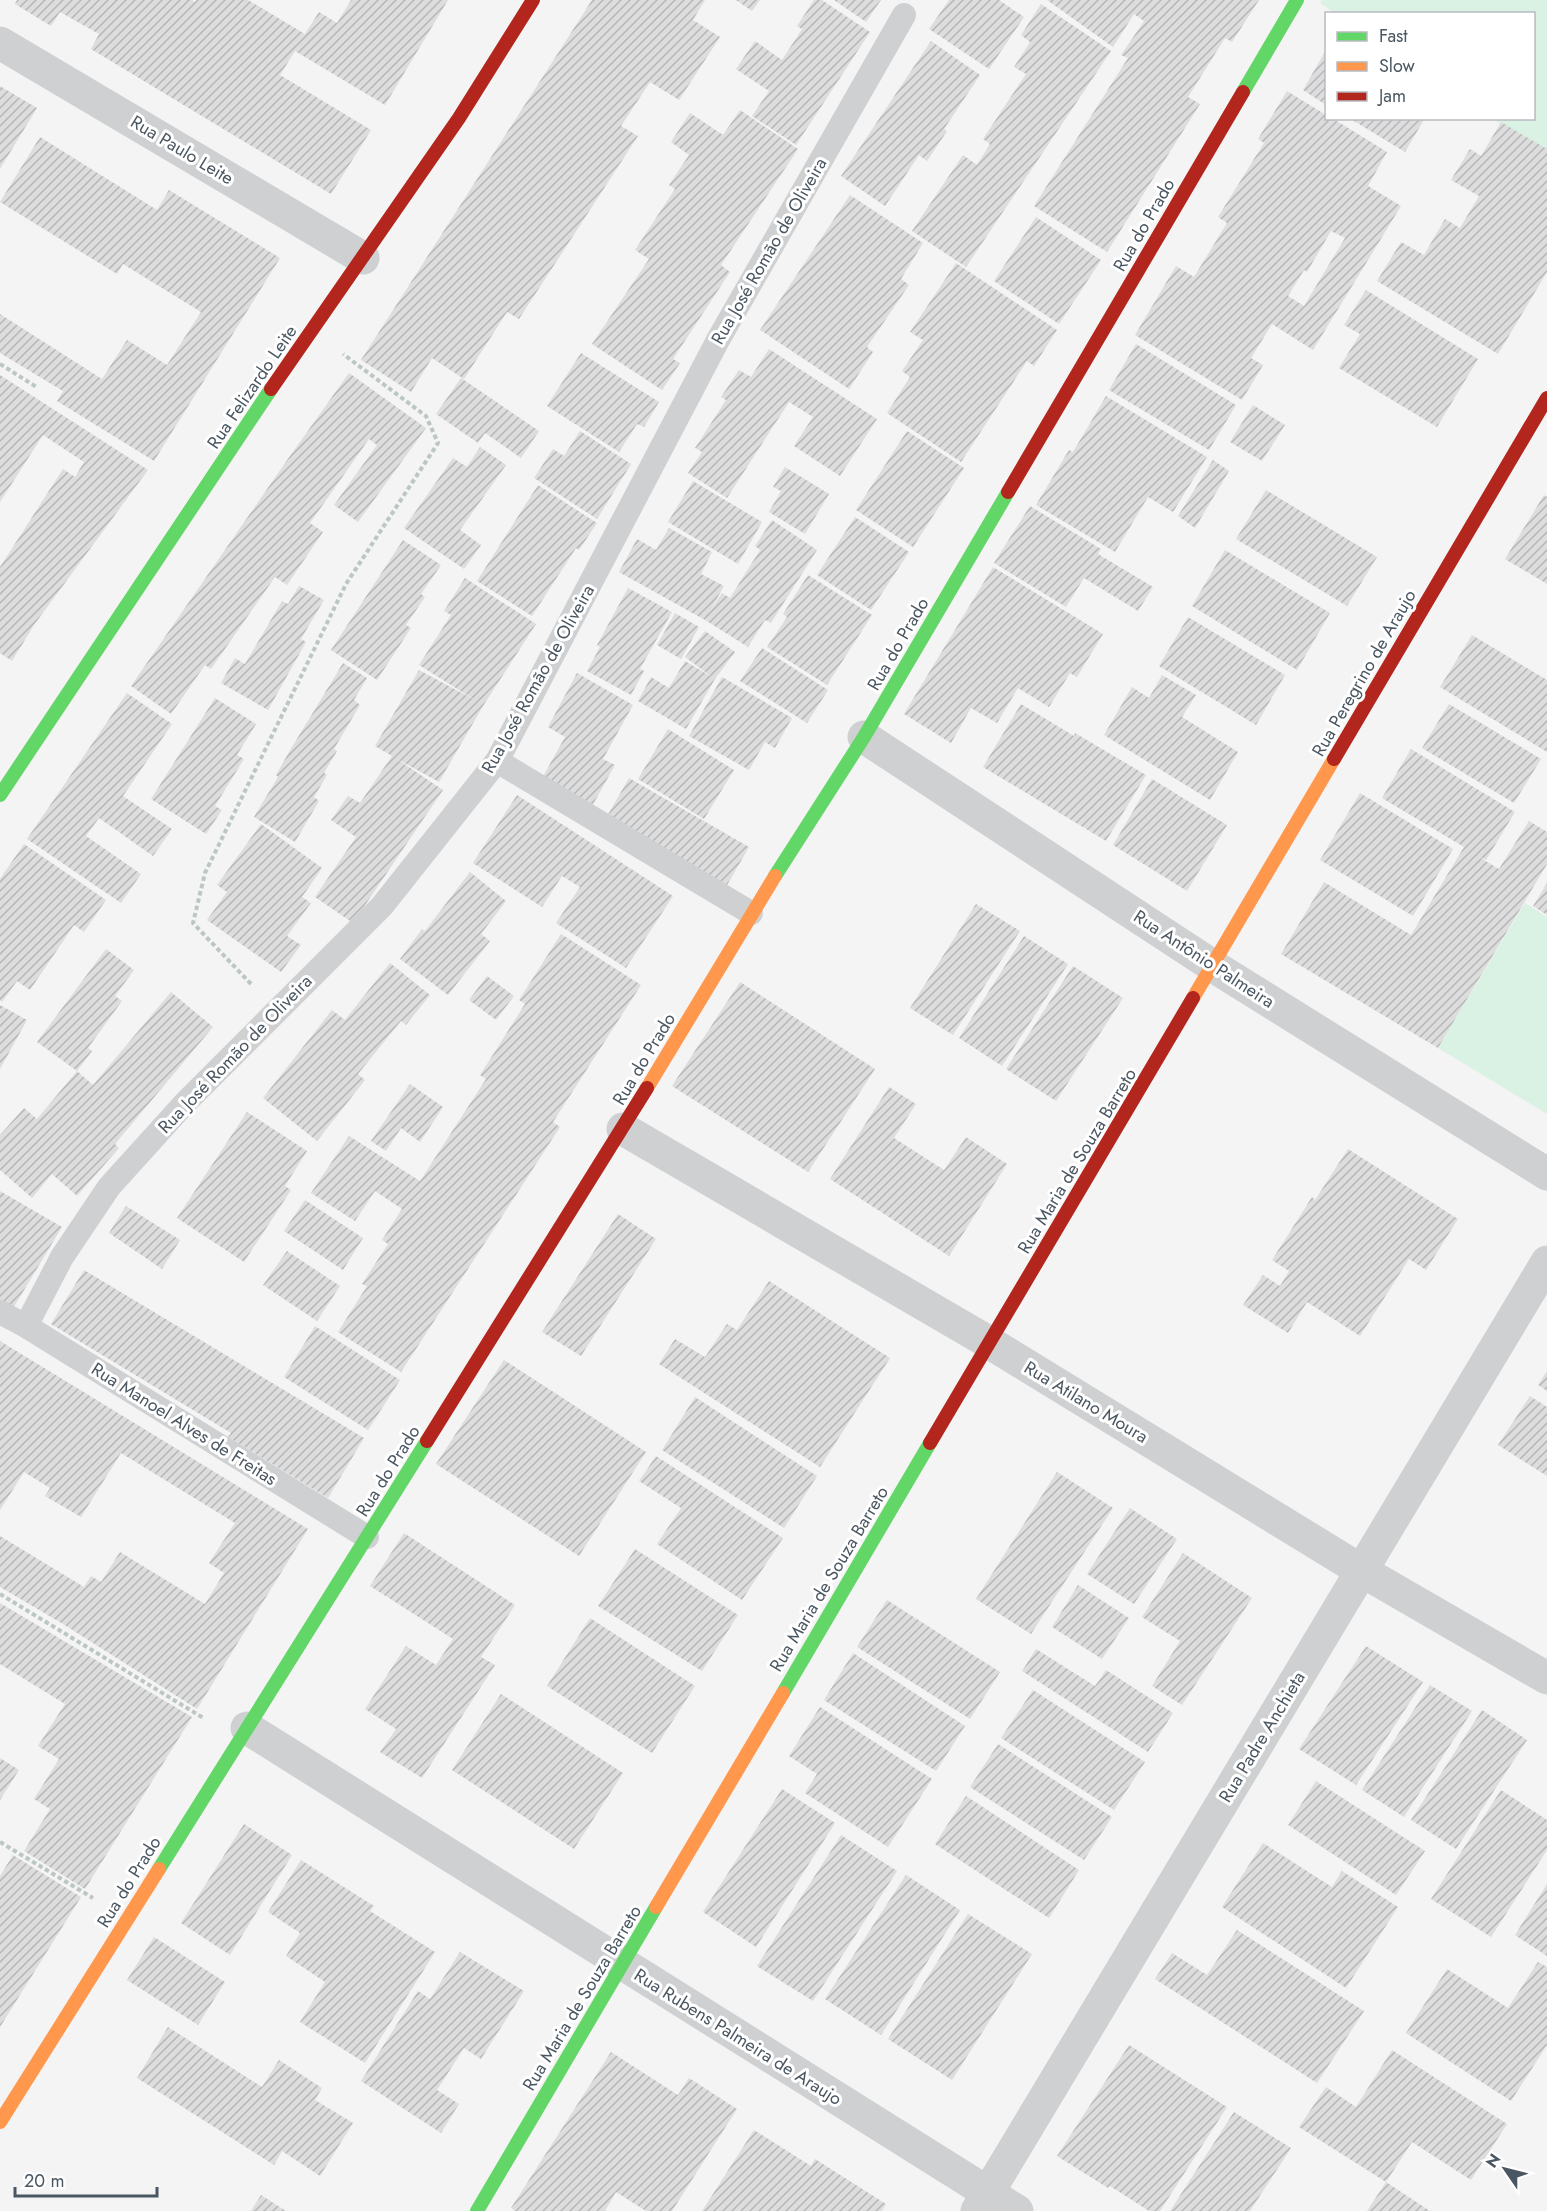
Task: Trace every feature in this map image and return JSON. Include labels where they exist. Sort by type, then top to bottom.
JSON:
[{"type":"main road","name":"Rua Felizardo Leite","points":[[0,795],[311,330],[459,118],[533,0]]},
{"type":"main road","name":"Rua do Prado","points":[[0,2122],[623,1129],[751,913],[864,736],[1297,0]]},
{"type":"main road","name":"Rua Peregrino de Araujo","points":[[1213,966],[1547,398]]},
{"type":"main road","name":"Rua Maria de Souza Barreto","points":[[477,2211],[1213,966]]},
{"type":"street","name":"Rua Paulo Leite","points":[[0,43],[363,258]]},
{"type":"street","name":"Rua Antônio Palmeira","points":[[864,736],[1213,966],[1547,1174]]},
{"type":"street","name":"Rua Atilano Moura","points":[[623,1129],[990,1343],[1362,1571],[1547,1678]]},
{"type":"street","name":"Rua Padre Anchieta","points":[[982,2202],[1547,1262]]},
{"type":"street","name":"Rua Rubens Palmeira de Araujo","points":[[243,1734],[623,1964],[982,2202],[1017,2211]]},
{"type":"lane","name":"Rua José Romão de Oliveira","points":[[26,1326],[62,1257],[109,1187],[185,1103],[382,906],[497,761],[718,340],[904,15]]},
{"type":"lane","points":[[497,761],[751,913]]},
{"type":"lane","name":"Rua Manoel Alves de Freitas","points":[[0,1312],[367,1537]]},
{"type":"path","points":[[276,1011],[193,923],[205,873],[346,584],[438,442],[426,416],[311,330]]},
{"type":"path","points":[[0,364],[38,388]]},
{"type":"path","points":[[0,1594],[243,1734]]},
{"type":"path","points":[[0,1842],[128,1919]]},
{"type":"green space","points":[[1322,0],[1547,0],[1547,155],[1494,120],[1535,120],[1535,12],[1333,12],[1320,3]]},
{"type":"green space","points":[[1525,903],[1547,917],[1547,1114],[1438,1048]]},
{"type":"building","points":[[17,0],[192,0],[195,2],[196,0],[248,0],[305,34],[319,12],[337,23],[351,0],[448,0],[385,105],[295,51],[280,75],[371,130],[331,194],[91,49],[99,34],[60,12],[51,26],[15,4]]},
{"type":"building","points":[[592,0],[705,0],[693,20],[720,37],[679,100],[650,82],[621,126],[638,136],[519,319],[507,312],[464,379],[432,358],[411,392],[361,360]]},
{"type":"building","points":[[736,0],[760,0],[752,11]]},
{"type":"building","points":[[814,0],[822,0],[870,32],[796,145],[752,116],[769,91],[736,69],[755,41],[782,60],[802,29],[797,26]]},
{"type":"building","points":[[834,0],[881,0],[866,22]]},
{"type":"building","points":[[949,0],[999,0],[1024,17],[989,69],[929,29]]},
{"type":"building","points":[[1047,0],[1259,0],[1232,42],[1225,38],[1188,97],[1200,104],[1107,252],[1034,206],[1128,58],[1121,55],[1144,21],[1134,14],[1113,47]]},
{"type":"building","points":[[1041,4],[1111,51],[966,267],[912,231],[963,155],[977,165],[990,144],[983,139],[1026,74],[1014,67],[1030,42],[1021,35]]},
{"type":"building","points":[[931,41],[980,75],[944,129],[947,131],[927,161],[919,155],[885,206],[841,176]]},
{"type":"building","points":[[1325,52],[1325,104],[1303,90]]},
{"type":"building","points":[[0,86],[37,108],[0,169]]},
{"type":"building","points":[[1287,91],[1325,114],[1325,120],[1335,120],[1387,152],[1368,186],[1401,206],[1313,350],[1272,324],[1251,358],[1263,365],[1242,400],[1135,335],[1176,266],[1194,277],[1227,223],[1218,217],[1264,143],[1258,139]],"holes":[[[1331,231],[1345,238],[1304,306],[1288,296],[1304,270],[1307,272]]]},
{"type":"building","points":[[740,110],[798,149],[721,265],[730,272],[673,359],[680,363],[662,390],[592,344],[649,259],[635,250],[675,189],[669,185],[689,155],[671,142],[690,113],[723,135]]},
{"type":"building","points":[[1352,120],[1424,120],[1405,152]]},
{"type":"building","points":[[1501,122],[1547,149],[1547,272],[1498,354],[1377,281],[1401,242],[1424,255],[1445,219],[1460,228],[1479,196],[1451,180],[1470,149],[1481,156]]},
{"type":"building","points":[[40,137],[157,210],[169,190],[280,258],[154,461],[57,401],[63,391],[0,353],[0,314],[102,379],[127,340],[167,365],[201,312],[123,264],[117,274],[0,202]]},
{"type":"building","points":[[850,195],[923,243],[901,279],[909,285],[867,347],[873,352],[849,389],[760,330]]},
{"type":"building","points":[[1036,217],[1101,260],[1059,324],[994,281]]},
{"type":"building","points":[[956,263],[1057,330],[1034,366],[1027,361],[961,462],[887,413],[910,377],[902,371],[923,340],[910,332]]},
{"type":"building","points":[[1366,290],[1478,359],[1437,427],[1339,368],[1360,334],[1344,325]]},
{"type":"building","points":[[1136,344],[1236,405],[1209,450],[1109,390]]},
{"type":"building","points":[[769,349],[877,419],[840,476],[794,446],[813,417],[789,402],[727,498],[688,473],[702,452],[695,448],[726,400],[721,397],[739,370],[751,377]]},
{"type":"building","points":[[581,353],[659,402],[644,427],[637,424],[619,452],[547,406]]},
{"type":"building","points":[[349,373],[426,428],[358,522],[334,505],[377,445],[369,439],[310,523],[323,532],[287,585],[275,577],[211,669],[205,665],[171,714],[131,686]]},
{"type":"building","points":[[0,375],[148,470],[34,625],[12,661],[0,653],[0,567],[63,469],[75,477],[84,462],[43,435],[0,502]]},
{"type":"building","points":[[461,378],[539,431],[521,458],[485,433],[478,443],[436,414]]},
{"type":"building","points":[[1106,396],[1207,457],[1173,512],[1148,497],[1115,552],[1036,505],[1069,450],[1073,452]]},
{"type":"building","points":[[1253,405],[1285,425],[1262,461],[1230,442]]},
{"type":"building","points":[[580,431],[631,464],[597,519],[534,478],[553,449],[564,456]]},
{"type":"building","points":[[907,431],[964,468],[913,547],[856,510]]},
{"type":"building","points":[[480,447],[506,465],[460,530],[481,545],[464,569],[404,528],[453,458],[467,467]]},
{"type":"building","points":[[1213,460],[1229,471],[1195,528],[1178,516]]},
{"type":"building","points":[[785,467],[829,494],[805,534],[769,512],[781,491],[773,487]]},
{"type":"building","points":[[693,481],[762,522],[738,564],[668,522]]},
{"type":"building","points":[[538,485],[597,523],[579,550],[576,548],[532,616],[477,581]]},
{"type":"building","points":[[1266,490],[1377,557],[1347,606],[1236,539]]},
{"type":"building","points":[[1544,495],[1547,497],[1547,584],[1505,559]]},
{"type":"building","points":[[1030,506],[1101,549],[1098,554],[1153,587],[1138,611],[1084,578],[1066,607],[994,563]]},
{"type":"building","points":[[855,517],[909,552],[871,610],[817,575]]},
{"type":"building","points":[[772,520],[817,550],[771,623],[765,620],[748,647],[619,572],[637,539],[656,550],[669,528],[712,552],[701,574],[724,586],[710,611],[722,593],[730,598],[760,550],[755,546]]},
{"type":"building","points":[[403,540],[441,565],[421,594],[425,597],[406,625],[411,628],[377,680],[331,650]]},
{"type":"building","points":[[1225,550],[1330,613],[1297,670],[1192,606]]},
{"type":"building","points":[[993,567],[1103,634],[1077,677],[1070,673],[1049,707],[1018,688],[997,723],[971,708],[951,743],[904,714]]},
{"type":"building","points":[[808,575],[872,615],[827,685],[767,647],[787,617],[783,614]]},
{"type":"building","points":[[465,578],[536,624],[483,706],[439,782],[397,759],[443,790],[353,923],[315,897],[356,837],[331,820],[348,796],[360,803],[392,756],[375,746],[419,670],[475,700],[419,665],[451,615],[444,611]]},
{"type":"building","points":[[299,586],[324,600],[301,639],[306,642],[268,710],[221,683],[235,658],[245,664],[282,601],[288,604]]},
{"type":"building","points":[[628,588],[672,612],[640,669],[644,671],[631,695],[587,671],[600,647],[597,645]]},
{"type":"building","points":[[675,613],[699,627],[681,659],[657,645]]},
{"type":"building","points":[[1188,617],[1285,675],[1256,725],[1159,666]]},
{"type":"building","points":[[705,631],[735,652],[715,679],[686,729],[638,701],[651,677],[669,688],[685,661],[712,677],[685,657]]},
{"type":"building","points":[[1472,635],[1547,680],[1547,752],[1440,687]]},
{"type":"building","points":[[762,648],[828,690],[807,723],[740,681]]},
{"type":"building","points":[[343,663],[367,678],[354,700],[360,705],[334,749],[337,751],[324,773],[327,775],[314,797],[319,801],[295,842],[254,817],[278,777],[276,775],[289,752]]},
{"type":"building","points":[[577,673],[633,705],[603,759],[615,765],[591,808],[541,780],[565,737],[548,727]]},
{"type":"building","points":[[1162,675],[1196,695],[1182,717],[1238,752],[1210,800],[1104,735],[1132,687],[1149,698]]},
{"type":"building","points":[[722,677],[792,718],[775,748],[765,742],[749,770],[689,736]]},
{"type":"building","points":[[127,693],[172,724],[123,796],[172,829],[153,856],[99,818],[86,836],[141,874],[121,903],[27,839]]},
{"type":"building","points":[[215,698],[256,724],[237,755],[244,759],[215,806],[222,810],[206,834],[151,799]]},
{"type":"building","points":[[1021,704],[1146,775],[1106,841],[983,767]]},
{"type":"building","points":[[1449,704],[1541,759],[1514,803],[1422,748]]},
{"type":"building","points":[[668,729],[734,770],[704,819],[638,779]]},
{"type":"building","points":[[1411,749],[1515,812],[1486,860],[1479,857],[1499,869],[1529,821],[1547,832],[1547,864],[1438,1048],[1281,954],[1324,882],[1411,935],[1464,847],[1382,798]]},
{"type":"building","points":[[629,778],[749,847],[726,887],[606,818]]},
{"type":"building","points":[[1152,779],[1227,825],[1187,891],[1113,845]]},
{"type":"building","points":[[1360,793],[1453,849],[1413,916],[1320,860]]},
{"type":"building","points":[[517,795],[673,896],[626,968],[556,923],[580,887],[562,876],[542,907],[473,863]]},
{"type":"building","points":[[261,824],[322,868],[302,897],[311,903],[287,936],[301,945],[281,972],[207,920],[227,892],[217,885]]},
{"type":"building","points":[[24,844],[106,900],[84,932],[74,925],[30,990],[17,981],[2,1002],[0,1000],[0,879]]},
{"type":"building","points":[[470,872],[506,901],[481,934],[490,941],[448,995],[400,959],[422,929],[425,931]]},
{"type":"building","points":[[1547,883],[1547,915],[1533,906]]},
{"type":"building","points":[[976,904],[1020,931],[953,1035],[910,1008]]},
{"type":"building","points":[[561,934],[641,985],[553,1122],[560,1127],[401,1372],[338,1332],[367,1286],[362,1284],[388,1244],[382,1240],[402,1209],[375,1191],[355,1221],[311,1193],[349,1136],[420,1181],[486,1079],[480,1075],[525,1004],[519,1000]]},
{"type":"building","points":[[1024,936],[1068,964],[1002,1066],[959,1038]]},
{"type":"building","points":[[106,949],[134,970],[115,996],[122,1001],[88,1048],[92,1051],[77,1071],[37,1042]]},
{"type":"building","points":[[390,963],[430,995],[406,1025],[401,1021],[358,1074],[365,1080],[317,1141],[263,1098],[332,1010],[345,1020]]},
{"type":"building","points":[[1073,966],[1123,998],[1056,1101],[1006,1069]]},
{"type":"building","points":[[487,976],[514,996],[496,1020],[469,1000]]},
{"type":"building","points":[[740,982],[875,1069],[808,1172],[672,1086]]},
{"type":"building","points":[[171,992],[213,1027],[115,1144],[119,1148],[77,1196],[52,1174],[32,1198],[0,1170],[0,1135],[24,1108],[37,1119],[77,1071],[93,1085]]},
{"type":"building","points":[[0,1005],[27,1020],[0,1069]]},
{"type":"building","points":[[410,1084],[443,1107],[420,1142],[401,1128],[386,1151],[371,1141]]},
{"type":"building","points":[[889,1087],[916,1104],[894,1138],[944,1170],[966,1137],[1007,1164],[949,1256],[830,1179]]},
{"type":"building","points":[[247,1112],[307,1151],[285,1186],[291,1190],[244,1262],[177,1218]]},
{"type":"building","points":[[1348,1149],[1458,1219],[1426,1270],[1409,1259],[1360,1336],[1307,1302],[1288,1333],[1243,1305],[1263,1275],[1280,1286],[1289,1271],[1272,1260],[1312,1197],[1315,1200]]},
{"type":"building","points":[[0,1191],[62,1227],[12,1310],[0,1303]]},
{"type":"building","points":[[305,1200],[363,1238],[343,1270],[284,1231]]},
{"type":"building","points":[[126,1206],[180,1240],[162,1269],[109,1233]]},
{"type":"building","points":[[618,1214],[656,1239],[581,1356],[542,1332]]},
{"type":"building","points":[[287,1251],[340,1286],[317,1321],[263,1285]]},
{"type":"building","points":[[84,1270],[364,1438],[328,1498],[228,1437],[231,1433],[51,1324]]},
{"type":"building","points":[[769,1281],[890,1358],[820,1467],[659,1364],[675,1339],[705,1357],[727,1324],[737,1330]]},
{"type":"building","points":[[315,1326],[400,1380],[368,1430],[284,1377]]},
{"type":"building","points":[[0,1341],[308,1529],[197,1709],[0,1587],[0,1536],[84,1587],[91,1576],[101,1582],[120,1552],[205,1604],[224,1573],[209,1563],[235,1523],[121,1453],[81,1517],[45,1496],[50,1488],[24,1472],[0,1510]]},
{"type":"building","points":[[504,1360],[646,1452],[579,1556],[436,1464]]},
{"type":"building","points":[[1547,1371],[1547,1391],[1538,1385]]},
{"type":"building","points":[[1530,1396],[1547,1407],[1547,1476],[1498,1445]]},
{"type":"building","points":[[695,1397],[817,1476],[784,1528],[662,1450]]},
{"type":"building","points":[[656,1456],[783,1538],[742,1600],[657,1544],[681,1508],[639,1481]]},
{"type":"building","points":[[1057,1472],[1113,1508],[1031,1634],[976,1599]]},
{"type":"building","points":[[1130,1508],[1177,1539],[1134,1604],[1087,1574]]},
{"type":"building","points":[[404,1533],[515,1605],[481,1657],[495,1665],[422,1778],[380,1752],[396,1729],[365,1709],[406,1646],[436,1665],[453,1639],[370,1586]]},
{"type":"building","points":[[635,1549],[738,1615],[702,1671],[598,1606]]},
{"type":"building","points":[[1183,1553],[1252,1598],[1182,1705],[1152,1686],[1180,1641],[1142,1617]]},
{"type":"building","points":[[1078,1585],[1129,1618],[1102,1659],[1052,1627]]},
{"type":"building","points":[[887,1600],[1000,1672],[970,1719],[857,1647]]},
{"type":"building","points":[[0,1603],[192,1717],[85,1889],[24,1851],[50,1809],[34,1799],[59,1759],[38,1746],[65,1704],[0,1664]]},
{"type":"building","points":[[590,1618],[695,1686],[652,1753],[547,1686]]},
{"type":"building","points":[[1366,1646],[1423,1682],[1356,1785],[1299,1749]]},
{"type":"building","points":[[1036,1649],[1095,1686],[1106,1670],[1173,1713],[1148,1752],[1022,1671]]},
{"type":"building","points":[[853,1653],[965,1726],[936,1771],[824,1700]]},
{"type":"building","points":[[1430,1685],[1472,1711],[1404,1817],[1362,1790]]},
{"type":"building","points":[[1033,1690],[1145,1762],[1114,1810],[1001,1738]]},
{"type":"building","points":[[501,1694],[623,1773],[574,1849],[452,1770]]},
{"type":"building","points":[[820,1707],[932,1779],[888,1847],[805,1793],[817,1774],[789,1756]]},
{"type":"building","points":[[1482,1710],[1527,1740],[1456,1849],[1411,1820]]},
{"type":"building","points":[[998,1744],[1112,1817],[1084,1860],[970,1787]]},
{"type":"building","points":[[0,1758],[19,1770],[0,1800]]},
{"type":"building","points":[[1316,1781],[1425,1851],[1396,1895],[1288,1825]]},
{"type":"building","points":[[782,1789],[835,1823],[756,1947],[703,1912]]},
{"type":"building","points":[[1501,1790],[1547,1820],[1547,1850],[1491,1937],[1431,1899]]},
{"type":"building","points":[[966,1796],[1079,1870],[1049,1918],[935,1844]]},
{"type":"building","points":[[244,1824],[292,1855],[230,1955],[181,1923]]},
{"type":"building","points":[[841,1835],[897,1871],[813,2001],[757,1966]]},
{"type":"building","points":[[1263,1843],[1332,1887],[1342,1871],[1398,1907],[1346,1988],[1222,1907]]},
{"type":"building","points":[[13,1855],[81,1897],[0,2027],[0,1876]]},
{"type":"building","points":[[301,1860],[374,1906],[370,1911],[435,1952],[365,2063],[300,2022],[325,1982],[286,1956],[300,1933],[268,1912]]},
{"type":"building","points":[[906,1875],[960,1910],[881,2035],[825,1999]]},
{"type":"building","points":[[1547,1884],[1547,1956],[1515,1935]]},
{"type":"building","points":[[968,1914],[1032,1954],[952,2080],[888,2039]]},
{"type":"building","points":[[1237,1930],[1364,2011],[1317,2083],[1155,1979],[1172,1953],[1207,1975]]},
{"type":"building","points":[[154,1937],[225,1982],[198,2025],[127,1980]]},
{"type":"building","points":[[460,1952],[524,1991],[481,2059],[464,2048],[437,2090],[459,2104],[441,2133],[361,2081],[418,1991],[430,1999]]},
{"type":"building","points":[[1538,1962],[1547,1967],[1547,2045],[1511,2101],[1406,2033],[1447,1969],[1508,2008]]},
{"type":"building","points":[[168,2027],[262,2087],[279,2060],[322,2088],[315,2100],[353,2123],[320,2176],[282,2151],[274,2165],[137,2078]]},
{"type":"building","points":[[1129,2045],[1227,2107],[1160,2211],[1149,2211],[1057,2156]]},
{"type":"building","points":[[1392,2050],[1507,2124],[1471,2180],[1412,2142],[1386,2182],[1299,2127],[1326,2087],[1356,2107]]},
{"type":"building","points":[[611,2052],[678,2095],[689,2078],[737,2109],[672,2211],[646,2211],[616,2192],[605,2211],[515,2211],[511,2208]]},
{"type":"building","points":[[1234,2112],[1291,2148],[1250,2211],[1170,2211]]},
{"type":"building","points":[[754,2130],[811,2166],[815,2159],[886,2204],[882,2211],[702,2211]]},
{"type":"building","points":[[1386,2182],[1430,2211],[1367,2211]]},
{"type":"building","points":[[261,2195],[286,2211],[251,2211]]},
{"type":"traffic: fast","points":[[1243,92],[1297,0]]},
{"type":"traffic: fast","points":[[0,795],[271,389]]},
{"type":"traffic: fast","points":[[775,876],[864,737],[1008,492]]},
{"type":"traffic: fast","points":[[159,1869],[427,1441]]},
{"type":"traffic: fast","points":[[783,1693],[930,1443]]},
{"type":"traffic: fast","points":[[477,2211],[656,1907]]},
{"type":"traffic: slow","points":[[1193,998],[1334,759]]},
{"type":"traffic: slow","points":[[647,1088],[775,876]]},
{"type":"traffic: slow","points":[[656,1907],[783,1693]]},
{"type":"traffic: slow","points":[[0,2122],[159,1869]]},
{"type":"traffic: jam","points":[[271,389],[459,118],[533,0]]},
{"type":"traffic: jam","points":[[1008,492],[1243,92]]},
{"type":"traffic: jam","points":[[1334,759],[1547,398]]},
{"type":"traffic: jam","points":[[930,1443],[1193,998]]},
{"type":"traffic: jam","points":[[427,1441],[647,1088]]}]
